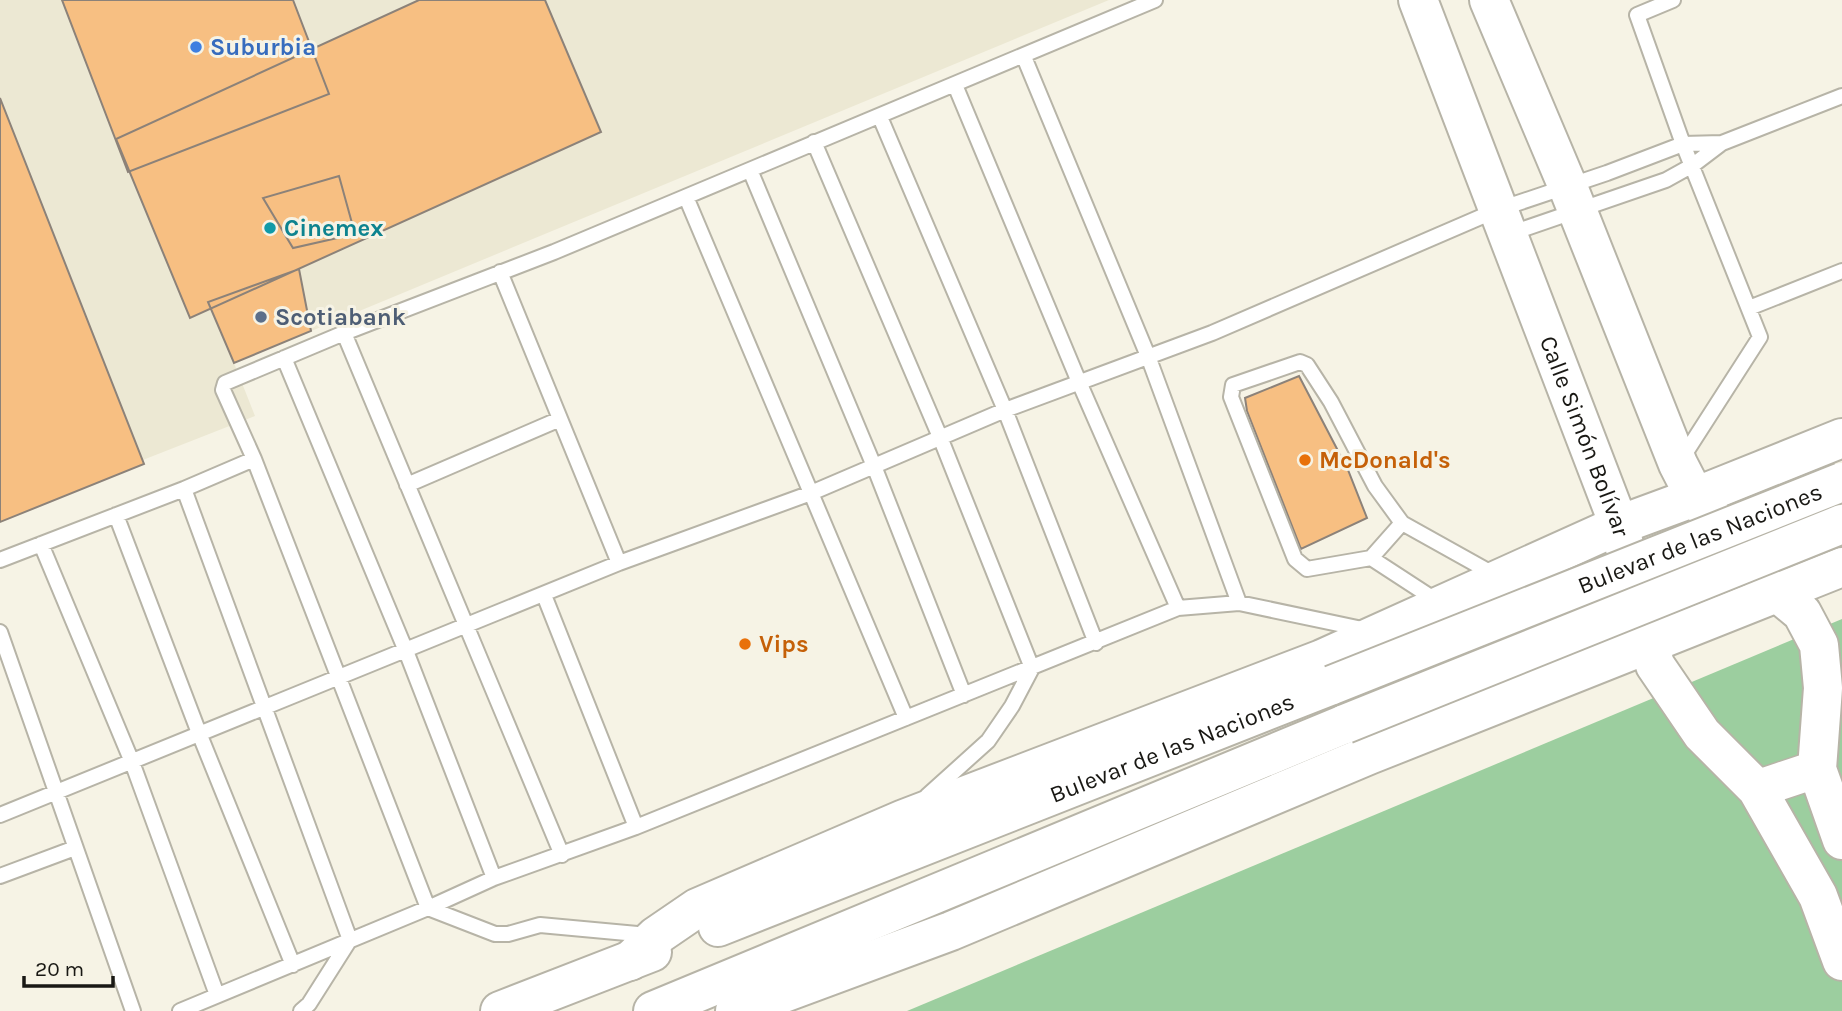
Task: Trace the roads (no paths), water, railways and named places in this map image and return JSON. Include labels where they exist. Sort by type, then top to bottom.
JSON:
[{"type":"main road","name":"Calle Simón Bolívar","points":[[1418,0],[1619,525],[1655,665],[1702,734],[1757,789],[1818,896],[1842,961]]},
{"type":"main road","points":[[1489,0],[1687,481],[1778,593],[1802,613],[1819,645],[1823,688],[1817,769],[1842,840]]},
{"type":"main road","points":[[643,949],[697,908],[904,819],[1309,664],[1381,633],[1619,525],[1687,481],[1842,438]]},
{"type":"main road","name":"Bulevar de las Naciones","points":[[500,1011],[643,949],[1332,685],[1842,482]]},
{"type":"main road","name":"Bulevar de las Naciones","points":[[653,1011],[1345,724],[1842,524]]},
{"type":"main road","points":[[735,1011],[951,931],[1369,755],[1842,567]]},
{"type":"street","points":[[1757,789],[1817,769]]},
{"type":"lane","points":[[643,949],[540,925],[508,934],[495,934],[428,908],[254,459],[223,390],[225,383],[554,252],[1155,0]]},
{"type":"lane","points":[[1674,0],[1637,15],[1683,144],[1760,337],[1687,481]]},
{"type":"lane","points":[[1024,57],[1148,356],[1239,603]]},
{"type":"lane","points":[[955,85],[1079,382],[1178,608]]},
{"type":"lane","points":[[0,815],[619,563],[811,493],[1005,410],[1502,222],[1573,200],[1666,180],[1693,165],[1721,143],[1842,96]]},
{"type":"lane","points":[[880,117],[1005,410],[1096,643]]},
{"type":"lane","points":[[814,142],[940,437],[1032,668],[1012,706],[988,741],[904,819]]},
{"type":"lane","points":[[1502,222],[1573,200],[1683,144],[1721,143]]},
{"type":"lane","points":[[750,170],[874,466],[964,695]]},
{"type":"lane","points":[[686,197],[906,718]]},
{"type":"lane","points":[[1749,308],[1842,271]]},
{"type":"lane","points":[[499,272],[619,563]]},
{"type":"lane","points":[[345,333],[562,855]]},
{"type":"lane","points":[[284,358],[406,651],[494,878]]},
{"type":"lane","points":[[1402,523],[1371,558],[1307,569],[1294,559],[1231,397],[1233,384],[1300,362],[1307,365],[1331,402],[1375,486],[1402,523],[1501,578]]},
{"type":"lane","points":[[407,485],[560,419]]},
{"type":"lane","points":[[0,560],[254,459]]},
{"type":"lane","points":[[184,489],[350,940]]},
{"type":"lane","points":[[116,515],[199,733],[293,965]]},
{"type":"lane","points":[[41,544],[132,762],[217,995]]},
{"type":"lane","points":[[1371,558],[1442,605]]},
{"type":"lane","points":[[544,595],[636,827]]},
{"type":"lane","points":[[180,1011],[494,878],[636,827],[1178,608],[1239,603],[1381,633]]},
{"type":"lane","points":[[0,632],[133,1011]]},
{"type":"lane","points":[[0,876],[75,848]]},
{"type":"lane","points":[[301,1011],[309,1004],[350,940]]},
{"type":"place","name":"Suburbia","points":[[196,47]]},
{"type":"place","name":"Cinemex","points":[[270,228]]},
{"type":"place","name":"Scotiabank","points":[[261,317]]},
{"type":"place","name":"McDonald's","points":[[1305,460]]},
{"type":"place","name":"Vips","points":[[745,644]]}]
